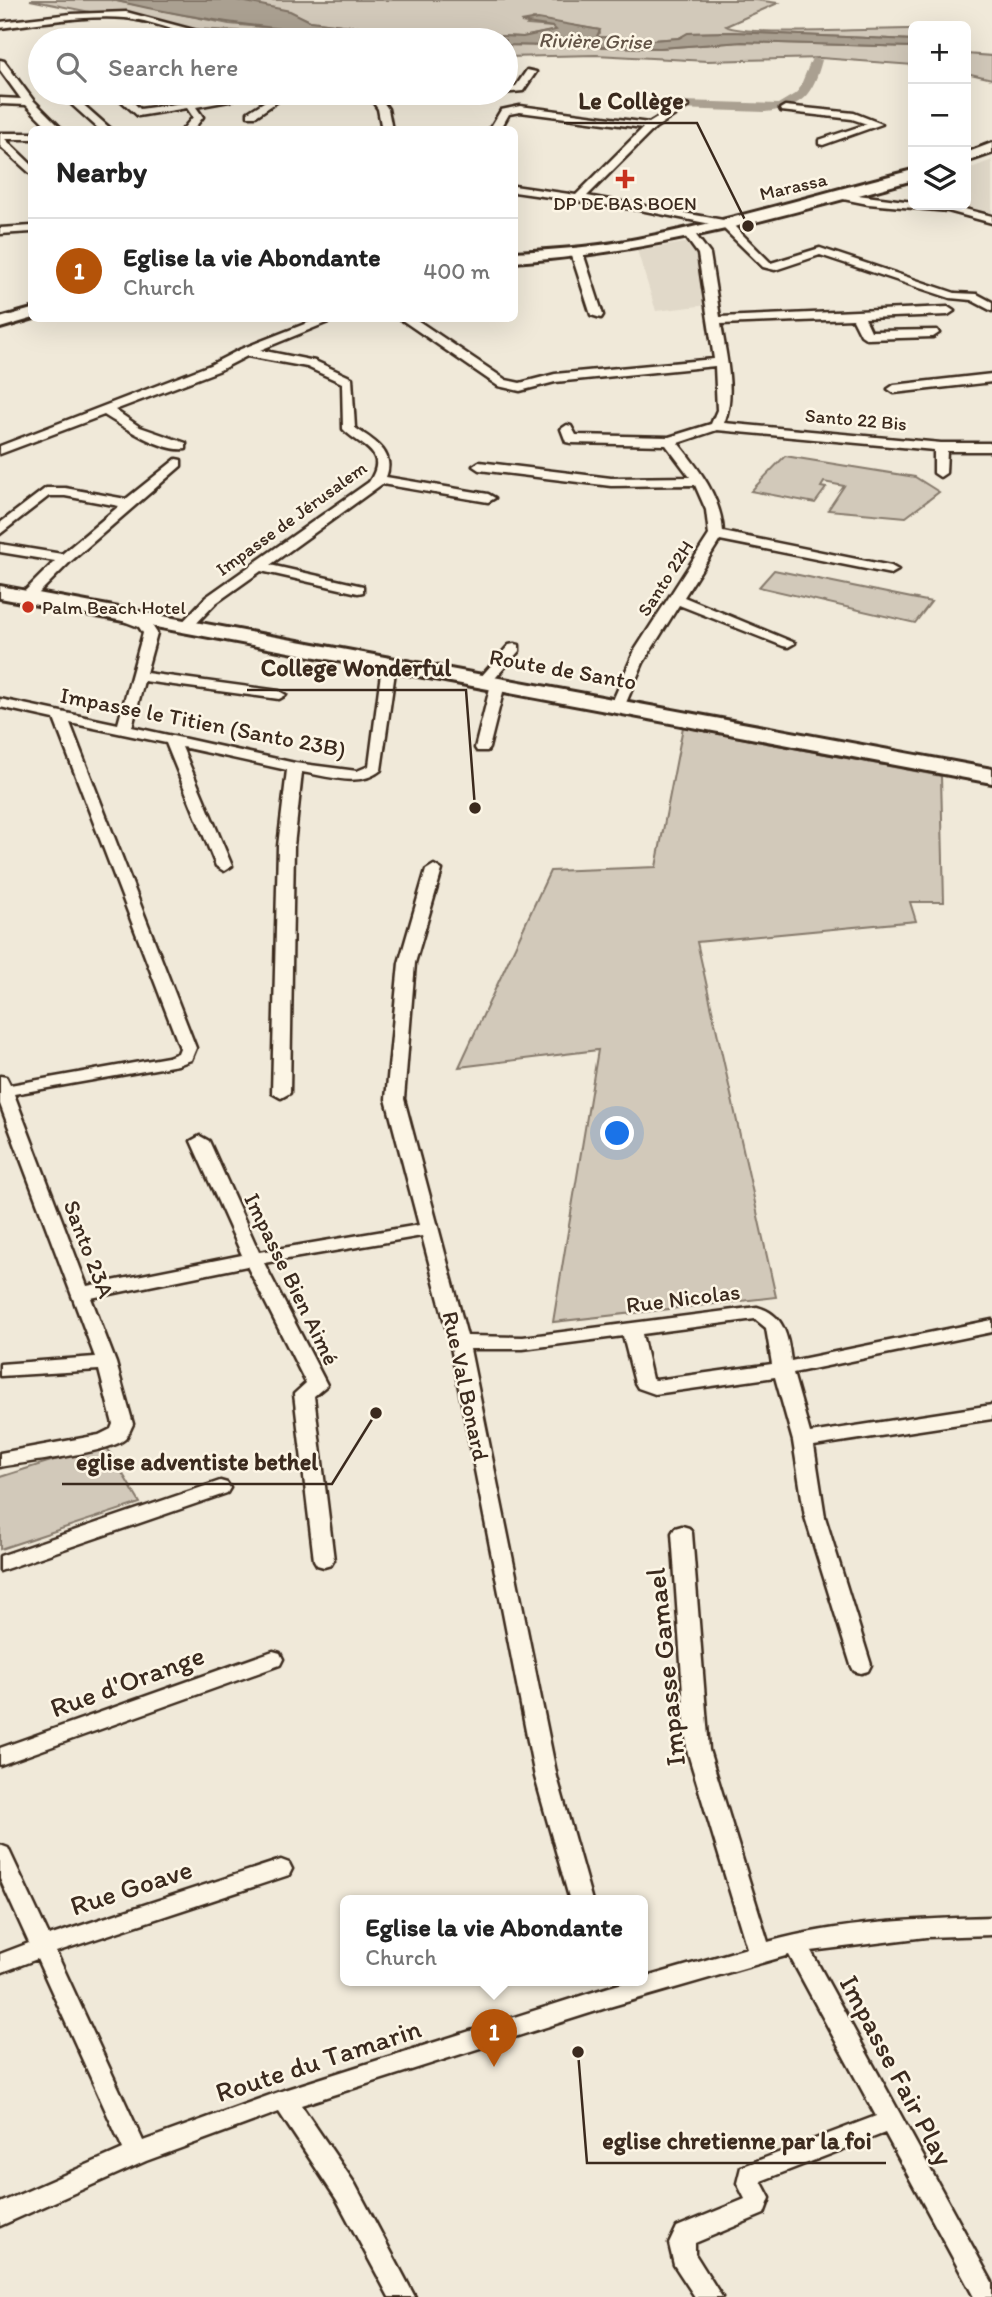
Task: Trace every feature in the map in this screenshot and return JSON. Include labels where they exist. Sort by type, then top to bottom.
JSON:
[{"type":"main road","points":[[971,156],[992,148]]},
{"type":"main road","name":"Marassa","points":[[518,257],[577,253],[637,244],[842,196],[907,177]]},
{"type":"main road","points":[[0,323],[28,315]]},
{"type":"main road","name":"Route de Santo","points":[[0,592],[992,776]]},
{"type":"street","points":[[0,25],[71,17],[126,15],[178,28]]},
{"type":"street","points":[[0,64],[28,101]]},
{"type":"street","points":[[518,89],[531,72]]},
{"type":"street","points":[[0,101],[28,102]]},
{"type":"street","points":[[32,105],[54,126]]},
{"type":"street","points":[[78,105],[102,126]]},
{"type":"street","points":[[129,105],[138,113],[190,105],[198,117],[194,126]]},
{"type":"street","points":[[252,114],[266,105]]},
{"type":"street","points":[[382,105],[386,126]]},
{"type":"street","points":[[508,105],[509,110]]},
{"type":"street","points":[[580,197],[651,126],[684,106]]},
{"type":"street","points":[[785,109],[854,117],[877,124],[823,142]]},
{"type":"street","points":[[509,110],[544,111],[651,126]]},
{"type":"street","points":[[497,126],[509,110]]},
{"type":"street","points":[[0,138],[28,136]]},
{"type":"street","points":[[0,138],[28,168]]},
{"type":"street","points":[[891,203],[907,177]]},
{"type":"street","points":[[518,189],[725,223],[767,265],[775,267],[820,251],[954,296],[974,297],[992,307]]},
{"type":"street","points":[[842,196],[949,208],[992,220]]},
{"type":"street","points":[[0,231],[28,229]]},
{"type":"street","points":[[567,429],[571,439],[670,441],[716,426],[723,410],[720,362],[704,254],[688,232]]},
{"type":"street","points":[[577,253],[597,315]]},
{"type":"street","points":[[713,321],[948,311]]},
{"type":"street","points":[[858,316],[867,335],[933,333]]},
{"type":"street","points":[[0,450],[214,368],[245,352],[322,322]]},
{"type":"street","points":[[411,322],[502,383],[520,387],[555,378],[720,362]]},
{"type":"street","name":"Impasse de Jérusalem","points":[[184,628],[211,600],[379,479],[386,465],[383,457],[349,429],[348,381],[327,368],[298,358],[245,352]]},
{"type":"street","points":[[894,389],[992,378]]},
{"type":"street","points":[[104,408],[135,430],[181,446]]},
{"type":"street","name":"Santo 22 Bis","points":[[716,426],[941,447],[992,447]]},
{"type":"street","name":"Santo 22H","points":[[618,705],[626,679],[641,649],[716,535],[716,526],[700,481],[670,441]]},
{"type":"street","points":[[940,473],[941,447]]},
{"type":"street","points":[[27,597],[65,559],[176,463]]},
{"type":"street","points":[[479,466],[611,482],[700,481]]},
{"type":"street","points":[[379,479],[488,498]]},
{"type":"street","points":[[0,530],[46,492],[65,492],[130,505]]},
{"type":"street","points":[[716,535],[891,570]]},
{"type":"street","points":[[0,548],[65,559]]},
{"type":"street","points":[[258,566],[358,589]]},
{"type":"street","points":[[677,598],[788,643]]},
{"type":"street","points":[[118,614],[144,625],[150,633],[124,730]]},
{"type":"street","points":[[482,748],[491,683],[514,648]]},
{"type":"street","name":"Impasse le Titien (Santo 23B)","points":[[0,704],[295,767],[357,776],[376,768],[388,665]]},
{"type":"street","points":[[138,676],[279,695]]},
{"type":"street","points":[[2,1086],[172,1062],[185,1056],[188,1048],[61,718]]},
{"type":"street","points":[[172,741],[224,866]]},
{"type":"street","points":[[281,1093],[286,846],[295,767]]},
{"type":"street","name":"Rue Val Bonard","points":[[434,870],[407,963],[395,1099],[459,1342],[546,1777],[579,1895]]},
{"type":"street","name":"Santo 23A","points":[[0,1460],[103,1441],[118,1434],[123,1424],[107,1363],[2,1086]]},
{"type":"street","name":"Impasse Bien Aimé","points":[[200,1141],[253,1259],[317,1385],[304,1394],[324,1560]]},
{"type":"street","points":[[79,1294],[253,1259],[428,1230]]},
{"type":"street","name":"Rue Nicolas","points":[[459,1342],[523,1343],[757,1313],[769,1316],[775,1323],[782,1369]]},
{"type":"street","points":[[631,1329],[645,1383],[656,1387],[782,1369],[992,1326]]},
{"type":"street","points":[[0,1370],[107,1363]]},
{"type":"street","points":[[782,1369],[803,1441],[815,1517],[861,1665]]},
{"type":"street","points":[[803,1441],[992,1412]]},
{"type":"street","points":[[0,1564],[220,1488]]},
{"type":"street","name":"Impasse Gamael","points":[[682,1533],[698,1750],[761,1955]]},
{"type":"street","name":"Rue d'Orange","points":[[0,1757],[273,1659]]},
{"type":"street","points":[[0,1854],[137,2154]]},
{"type":"street","name":"Rue Goave","points":[[0,1964],[43,1947],[281,1869]]},
{"type":"street","name":"Route du Tamarin","points":[[648,1980],[761,1955],[795,1944],[926,1928],[992,1926]]},
{"type":"street","name":"Impasse Fair Play","points":[[795,1944],[987,2297]]},
{"type":"street","name":"Route du Tamarin","points":[[0,2215],[137,2154],[284,2100],[606,1989]]},
{"type":"street","points":[[284,2100],[346,2192],[402,2297]]},
{"type":"street","points":[[709,2297],[683,2257],[681,2244],[686,2235],[755,2206],[758,2198],[749,2183],[750,2175],[890,2121]]},
{"type":"shaded area","points":[[30,0],[112,0],[229,24],[272,28],[170,28]]},
{"type":"shaded area","points":[[236,0],[756,0],[778,3],[726,26],[785,32],[908,29],[908,40],[733,32],[688,33],[679,38],[653,40],[599,37],[596,36],[600,33],[599,30],[533,19],[527,25],[553,27],[557,30],[523,37],[518,37],[518,28],[367,28],[310,21],[297,15]]},
{"type":"shaded area","points":[[742,42],[908,47],[908,65],[821,58],[707,61],[596,55],[518,57],[518,45],[660,48]]},
{"type":"shaded area","points":[[971,54],[992,56],[992,79],[971,74]]},
{"type":"shaded area","points":[[992,160],[992,215],[971,209],[971,168]]},
{"type":"shaded area","points":[[691,242],[701,254],[708,305],[656,311],[637,250]]},
{"type":"shaded area","points":[[785,456],[915,477],[939,492],[906,517],[828,510],[844,486],[824,482],[821,487],[826,488],[815,503],[751,491]]},
{"type":"shaded area","points":[[774,570],[931,602],[915,623],[759,587]]},
{"type":"shaded area","points":[[683,727],[941,776],[944,902],[910,902],[916,921],[697,942],[776,1297],[553,1322],[598,1050],[459,1067],[550,871],[656,867]]},
{"type":"shaded area","points":[[105,1444],[140,1503],[0,1549],[0,1477]]},
{"type":"water","points":[[112,0],[236,0],[290,11],[310,21],[367,28],[275,28],[210,19]]},
{"type":"water","name":"Rivière Grise","points":[[538,19],[600,30],[597,36],[599,37],[653,40],[679,38],[688,33],[733,32],[908,40],[908,47],[742,42],[660,48],[518,45],[518,37],[556,30],[553,27],[521,22]]},
{"type":"waterway","points":[[649,105],[779,107],[792,103],[803,94],[811,80],[816,60]]},
{"type":"place","name":"DP DE BAS BOEN","points":[[625,179]]},
{"type":"place","name":"Le Collège","points":[[748,226]]},
{"type":"place","name":"Palm Beach Hotel","points":[[28,607]]},
{"type":"place","name":"College Wonderful","points":[[475,808]]},
{"type":"place","name":"eglise adventiste bethel","points":[[376,1413]]},
{"type":"place","name":"eglise chretienne par la foi","points":[[578,2052]]},
{"type":"place","name":"Eglise la vie Abondante","points":[[494,2067]]}]
